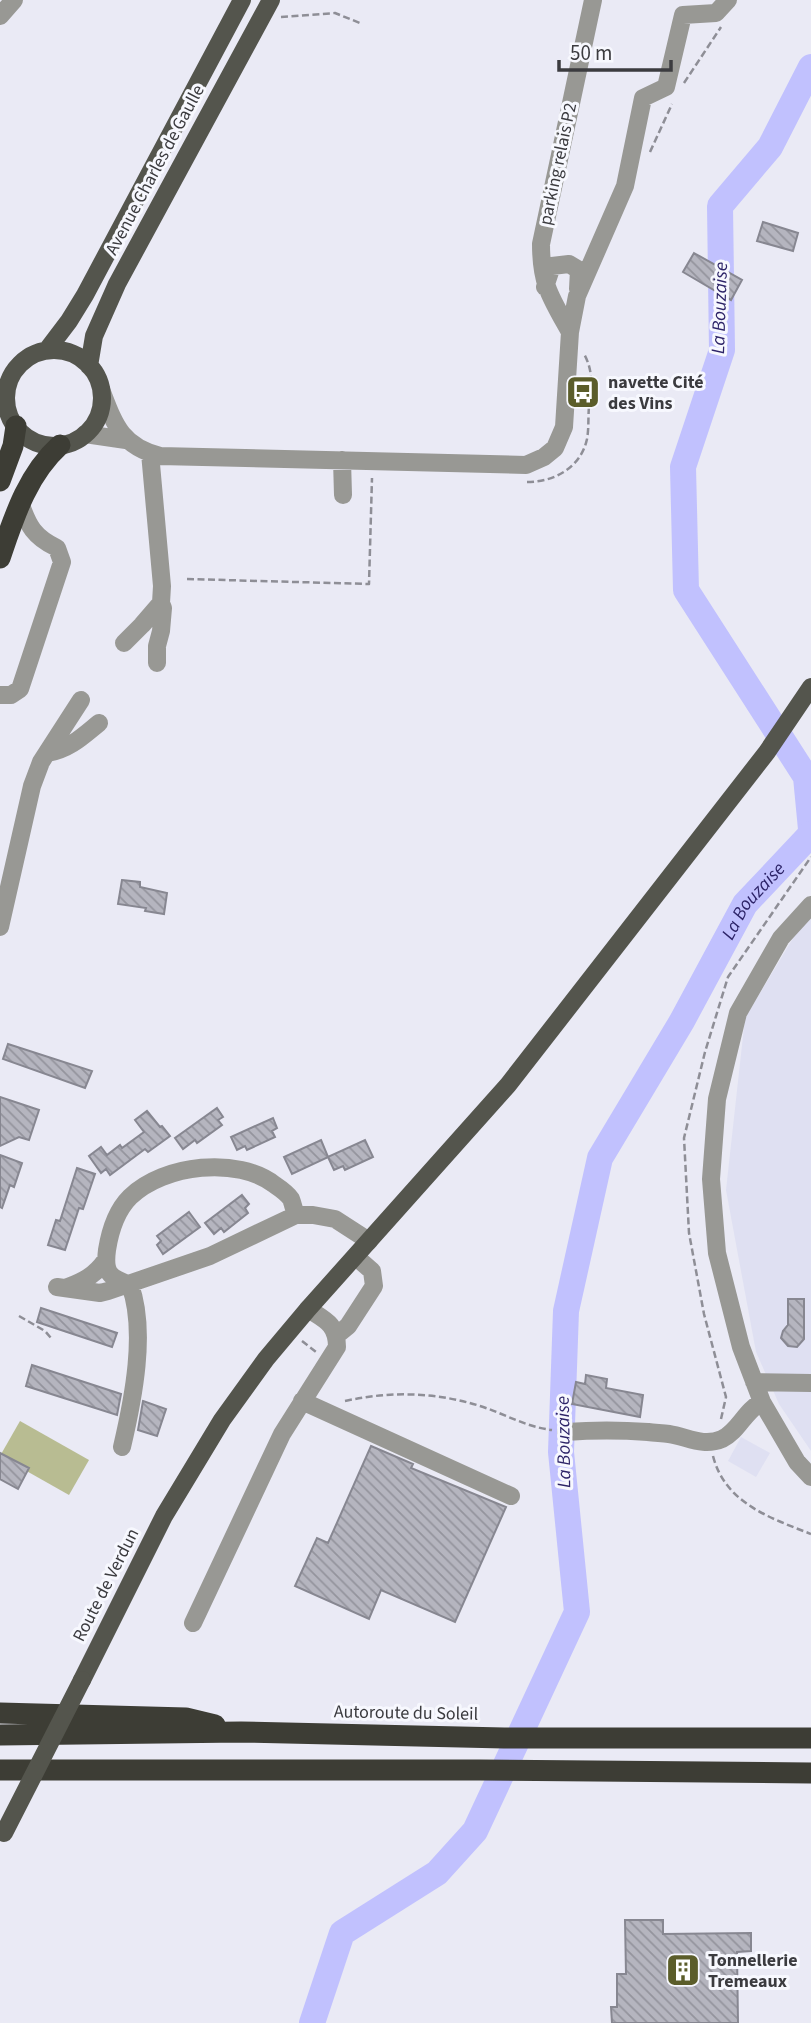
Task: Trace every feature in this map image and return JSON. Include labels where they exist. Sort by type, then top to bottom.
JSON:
[{"type":"highway","points":[[0,481],[13,446],[16,426]]},
{"type":"highway","points":[[0,558],[20,502],[42,466],[61,445]]},
{"type":"highway","points":[[0,1713],[186,1718],[241,1732]]},
{"type":"highway","name":"Autoroute du Soleil","points":[[0,1735],[241,1732],[504,1738],[811,1738]]},
{"type":"highway","points":[[0,1770],[811,1773]]},
{"type":"main road","name":"Avenue Charles de Gaulle","points":[[47,351],[85,295],[243,0]]},
{"type":"main road","name":"Avenue Charles de Gaulle","points":[[89,366],[94,336],[117,284],[268,5]]},
{"type":"main road","points":[[47,351],[71,353],[89,366],[98,378],[102,392],[101,408],[85,435],[74,442],[61,445],[40,444],[23,434],[10,416],[7,404],[7,391],[16,369],[25,360],[47,351]]},
{"type":"main road","name":"Route de Verdun","points":[[2,1837],[164,1516],[222,1420],[266,1359],[308,1309],[508,1085],[766,752],[811,687]]},
{"type":"street","points":[[0,16],[15,0]]},
{"type":"street","name":"parking relais P2","points":[[575,339],[545,287],[541,244],[593,0]]},
{"type":"street","points":[[577,296],[625,186],[643,98],[666,87],[683,15],[716,13],[728,9]]},
{"type":"street","points":[[102,392],[110,413],[126,440],[160,456],[342,477],[526,465],[544,457],[555,448],[564,427],[575,339],[579,271],[569,264],[552,266],[545,287]]},
{"type":"street","points":[[85,435],[126,440]]},
{"type":"street","points":[[150,453],[163,608],[157,663]]},
{"type":"street","points":[[0,695],[11,695],[20,689],[62,562],[57,548],[45,542],[32,530],[20,502]]},
{"type":"street","points":[[124,643],[161,603]]},
{"type":"street","points":[[0,927],[32,786],[41,762],[80,700]]},
{"type":"street","points":[[48,753],[71,746],[99,723]]},
{"type":"street","points":[[811,905],[781,938],[738,1013],[717,1099],[711,1179],[717,1254],[741,1348],[762,1402],[797,1462],[811,1477]]},
{"type":"street","points":[[130,1284],[111,1276],[107,1269],[105,1261],[109,1233],[130,1197],[162,1177],[209,1167],[237,1168],[257,1173],[284,1191],[291,1200],[296,1215]]},
{"type":"street","points":[[105,1261],[89,1279],[62,1287],[100,1293],[130,1284],[210,1256],[296,1215],[335,1219],[369,1241]]},
{"type":"street","points":[[337,1335],[348,1326],[374,1286],[372,1271],[356,1257]]},
{"type":"street","points":[[122,1447],[136,1369],[137,1313],[130,1284]]},
{"type":"street","points":[[194,1623],[282,1434],[337,1347],[337,1335],[330,1324],[308,1309]]},
{"type":"street","points":[[754,1382],[811,1383]]},
{"type":"street","points":[[302,1401],[511,1496]]},
{"type":"street","points":[[566,1432],[606,1429],[670,1434],[700,1443],[713,1442],[726,1437],[755,1405],[762,1402]]},
{"type":"path","points":[[268,5],[280,17],[335,13],[360,23]]},
{"type":"path","points":[[682,86],[728,9]]},
{"type":"path","points":[[647,157],[675,97]]},
{"type":"path","points":[[523,482],[536,482],[566,473],[579,457],[587,439],[591,366],[575,339]]},
{"type":"path","points":[[187,579],[369,584],[372,478],[342,477]]},
{"type":"path","points":[[19,1316],[45,1331],[51,1338]]},
{"type":"path","points":[[323,1411],[343,1402],[370,1396],[415,1394],[452,1397],[537,1428]]},
{"type":"path","points":[[713,1442],[716,1469],[744,1503],[767,1517],[811,1535]]},
{"type":"shaded area","points":[[811,917],[811,1451],[779,1404],[756,1352],[726,1190],[745,1018],[798,930]]},
{"type":"shaded area","points":[[741,1437],[770,1453],[756,1477],[728,1461]]},
{"type":"green space","points":[[20,1421],[89,1460],[69,1495],[0,1456]]},
{"type":"building","points":[[763,222],[798,233],[793,251],[757,241]]},
{"type":"building","points":[[694,253],[742,280],[731,300],[683,272]]},
{"type":"building","points":[[122,880],[140,882],[140,887],[167,893],[164,914],[118,904]]},
{"type":"building","points":[[8,1044],[92,1071],[85,1088],[3,1059]]},
{"type":"building","points":[[0,1097],[39,1110],[29,1140],[19,1137],[0,1146]]},
{"type":"building","points":[[217,1108],[223,1117],[218,1120],[222,1125],[197,1143],[195,1140],[183,1149],[175,1138]]},
{"type":"building","points":[[147,1111],[170,1136],[148,1152],[145,1149],[110,1175],[106,1169],[101,1173],[89,1156],[101,1147],[107,1155],[144,1132],[135,1120]]},
{"type":"building","points":[[273,1118],[277,1128],[272,1131],[275,1137],[247,1150],[245,1146],[237,1150],[231,1137]]},
{"type":"building","points":[[321,1140],[328,1157],[292,1174],[284,1157]]},
{"type":"building","points":[[365,1140],[373,1157],[345,1170],[343,1166],[334,1170],[328,1157]]},
{"type":"building","points":[[0,1155],[22,1163],[14,1187],[10,1185],[2,1208],[0,1207]]},
{"type":"building","points":[[77,1168],[95,1174],[83,1209],[79,1208],[65,1250],[48,1245],[56,1220],[60,1221]]},
{"type":"building","points":[[242,1195],[249,1204],[245,1208],[248,1213],[224,1232],[221,1228],[214,1234],[205,1223]]},
{"type":"building","points":[[189,1212],[200,1227],[163,1254],[157,1245],[161,1241],[157,1236]]},
{"type":"building","points":[[788,1299],[804,1299],[804,1339],[797,1347],[788,1346],[781,1338],[788,1325]]},
{"type":"building","points":[[41,1308],[117,1333],[112,1347],[37,1322]]},
{"type":"building","points":[[32,1365],[121,1394],[117,1415],[26,1386]]},
{"type":"building","points":[[586,1375],[607,1379],[606,1388],[643,1395],[640,1417],[572,1404],[576,1382],[585,1384]]},
{"type":"building","points":[[143,1401],[166,1409],[157,1436],[138,1430]]},
{"type":"building","points":[[371,1446],[413,1464],[411,1468],[506,1507],[455,1622],[381,1590],[369,1619],[295,1586],[317,1538],[328,1543]]},
{"type":"building","points":[[0,1453],[29,1468],[18,1489],[0,1479]]},
{"type":"building","name":"Tonnellerie Tremeaux","points":[[625,1920],[663,1920],[663,1934],[751,1933],[751,1951],[737,1952],[738,2023],[612,2023],[611,2007],[617,2007],[617,1974],[626,1974]]},
{"type":"waterway","name":"La Bouzaise","points":[[811,67],[770,147],[720,206],[722,350],[683,467],[686,590],[806,777],[811,829]]},
{"type":"waterway","name":"La Bouzaise","points":[[312,2023],[342,1933],[437,1873],[475,1831],[577,1612],[561,1452],[566,1311],[600,1158],[682,1021],[745,904],[811,834]]},
{"type":"place","name":"navette Cité des Vins","points":[[583,392]]},
{"type":"place","name":"Tonnellerie Tremeaux","points":[[683,1970]]}]
